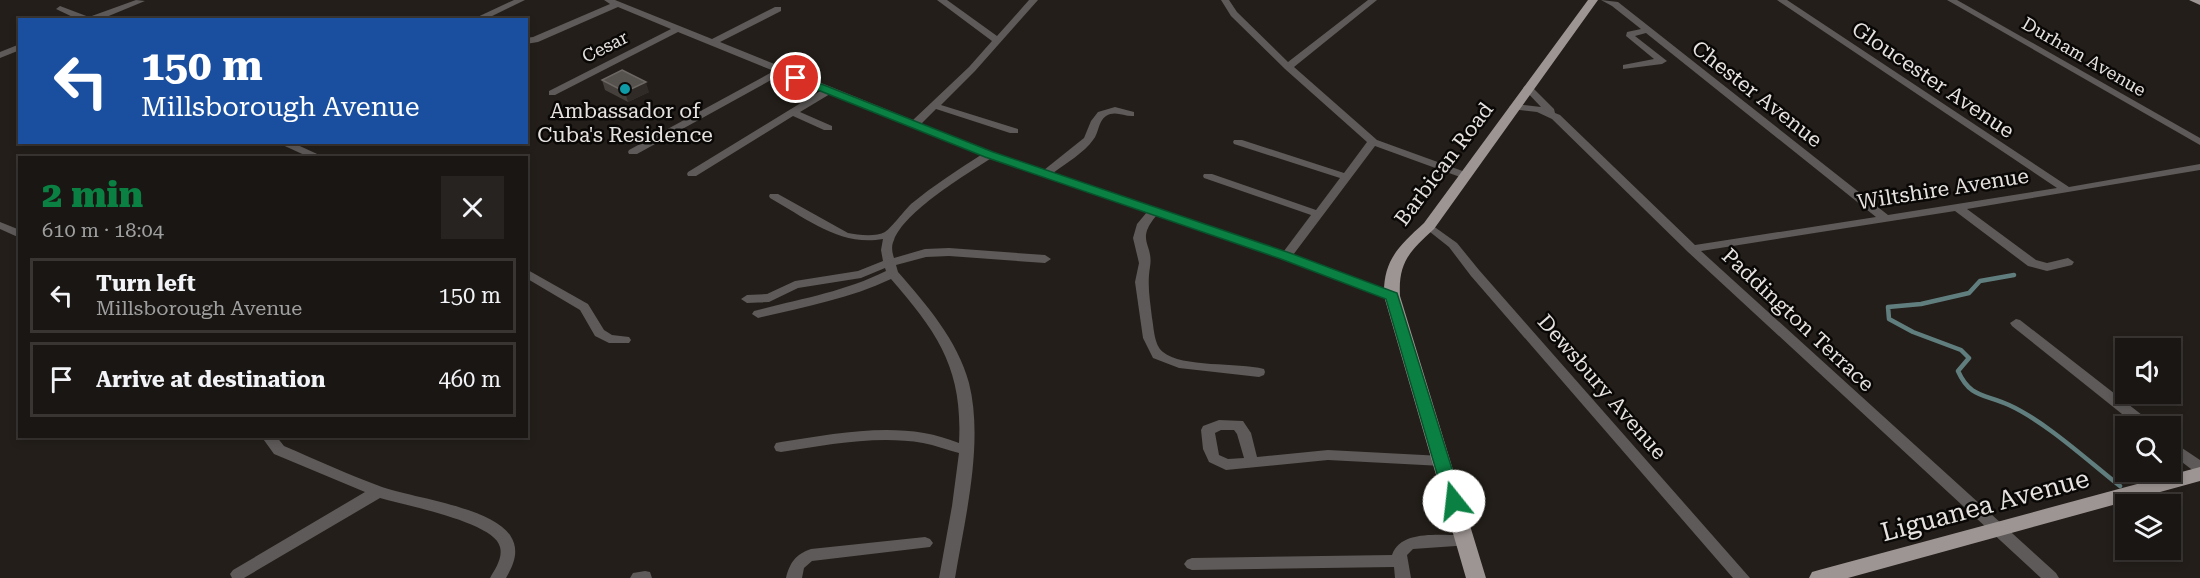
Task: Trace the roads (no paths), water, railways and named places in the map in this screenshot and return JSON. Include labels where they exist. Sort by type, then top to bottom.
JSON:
[{"type":"main road","name":"Barbican Road","points":[[1476,578],[1392,296],[1390,280],[1395,262],[1402,251],[1429,226],[1593,0]]},
{"type":"main road","points":[[2194,0],[2200,2]]},
{"type":"main road","name":"Liguanea Avenue","points":[[1819,578],[1995,528],[2200,474]]},
{"type":"street","points":[[480,18],[521,0]]},
{"type":"street","points":[[941,0],[997,40]]},
{"type":"street","points":[[915,124],[935,106],[1034,0]]},
{"type":"street","points":[[1225,0],[1234,14],[1288,67],[1373,142],[1464,175]]},
{"type":"street","points":[[1288,67],[1373,0]]},
{"type":"street","name":"Chester Avenue","points":[[1605,0],[1615,4],[1885,218]]},
{"type":"street","name":"Gloucester Avenue","points":[[1781,0],[2065,189]]},
{"type":"street","name":"Durham Avenue","points":[[1952,0],[2200,142]]},
{"type":"street","points":[[94,18],[141,1]]},
{"type":"street","points":[[528,41],[535,40],[612,3],[989,155],[1286,256],[1392,296]]},
{"type":"street","points":[[60,9],[84,18]]},
{"type":"street","points":[[712,43],[759,15],[778,9]]},
{"type":"street","name":"Cesar","points":[[552,93],[675,30]]},
{"type":"street","points":[[1626,67],[1662,61],[1630,36],[1630,34],[1647,30]]},
{"type":"street","points":[[2,53],[18,48]]},
{"type":"street","points":[[633,152],[780,71]]},
{"type":"street","points":[[1528,88],[1556,117]]},
{"type":"street","points":[[692,174],[829,90]]},
{"type":"street","points":[[935,106],[1014,131]]},
{"type":"street","name":"Paddington Terrace","points":[[1514,107],[1539,109],[1556,117],[1692,249],[2051,578]]},
{"type":"street","points":[[1045,175],[1089,139],[1096,121],[1102,114],[1115,110],[1130,114]]},
{"type":"street","points":[[793,112],[828,128]]},
{"type":"street","points":[[1238,142],[1346,177]]},
{"type":"street","points":[[1286,256],[1373,142]]},
{"type":"street","points":[[286,144],[316,156]]},
{"type":"street","points":[[947,578],[965,450],[967,410],[962,381],[949,348],[891,269],[887,242],[898,223],[936,191],[989,155]]},
{"type":"street","name":"Wiltshire Avenue","points":[[1692,249],[2138,179],[2200,166]]},
{"type":"street","points":[[1208,176],[1318,214]]},
{"type":"street","points":[[774,196],[844,235],[855,238],[873,238],[890,234]]},
{"type":"street","points":[[1957,207],[2032,263],[2047,267],[2068,262]]},
{"type":"street","points":[[1154,211],[1143,224],[1139,238],[1145,263],[1141,282],[1149,338],[1158,355],[1179,364],[1259,372]]},
{"type":"street","points":[[0,225],[18,234]]},
{"type":"street","name":"Dewsbury Avenue","points":[[1429,226],[1453,245],[1742,578]]},
{"type":"street","points":[[758,314],[878,282],[891,269],[912,255],[950,252],[1045,259]]},
{"type":"street","points":[[747,299],[769,298],[795,285],[891,269]]},
{"type":"street","points":[[528,274],[584,307],[598,333],[609,339],[625,340]]},
{"type":"street","points":[[2016,323],[2133,416]]},
{"type":"street","points":[[781,447],[839,438],[903,437],[924,438],[965,450]]},
{"type":"street","points":[[270,438],[279,450],[378,492],[465,516],[504,537],[508,548],[508,561],[498,578]]},
{"type":"street","points":[[2181,453],[2200,468]]},
{"type":"street","points":[[1252,463],[1328,455],[1442,461]]},
{"type":"street","points":[[238,574],[378,492]]},
{"type":"street","points":[[1403,578],[1398,561],[1399,555],[1410,543],[1465,541]]},
{"type":"street","points":[[794,578],[798,563],[811,555],[924,543]]},
{"type":"street","points":[[1192,564],[1398,561]]},
{"type":"waterway","points":[[2014,275],[1980,281],[1969,293],[1921,304],[1888,307],[1889,319],[1913,332],[1961,350],[1969,358],[1958,371],[1973,391],[2009,405],[2037,421],[2120,486]]},
{"type":"place","name":"Ambassador of Cuba's Residence","points":[[625,89]]}]
